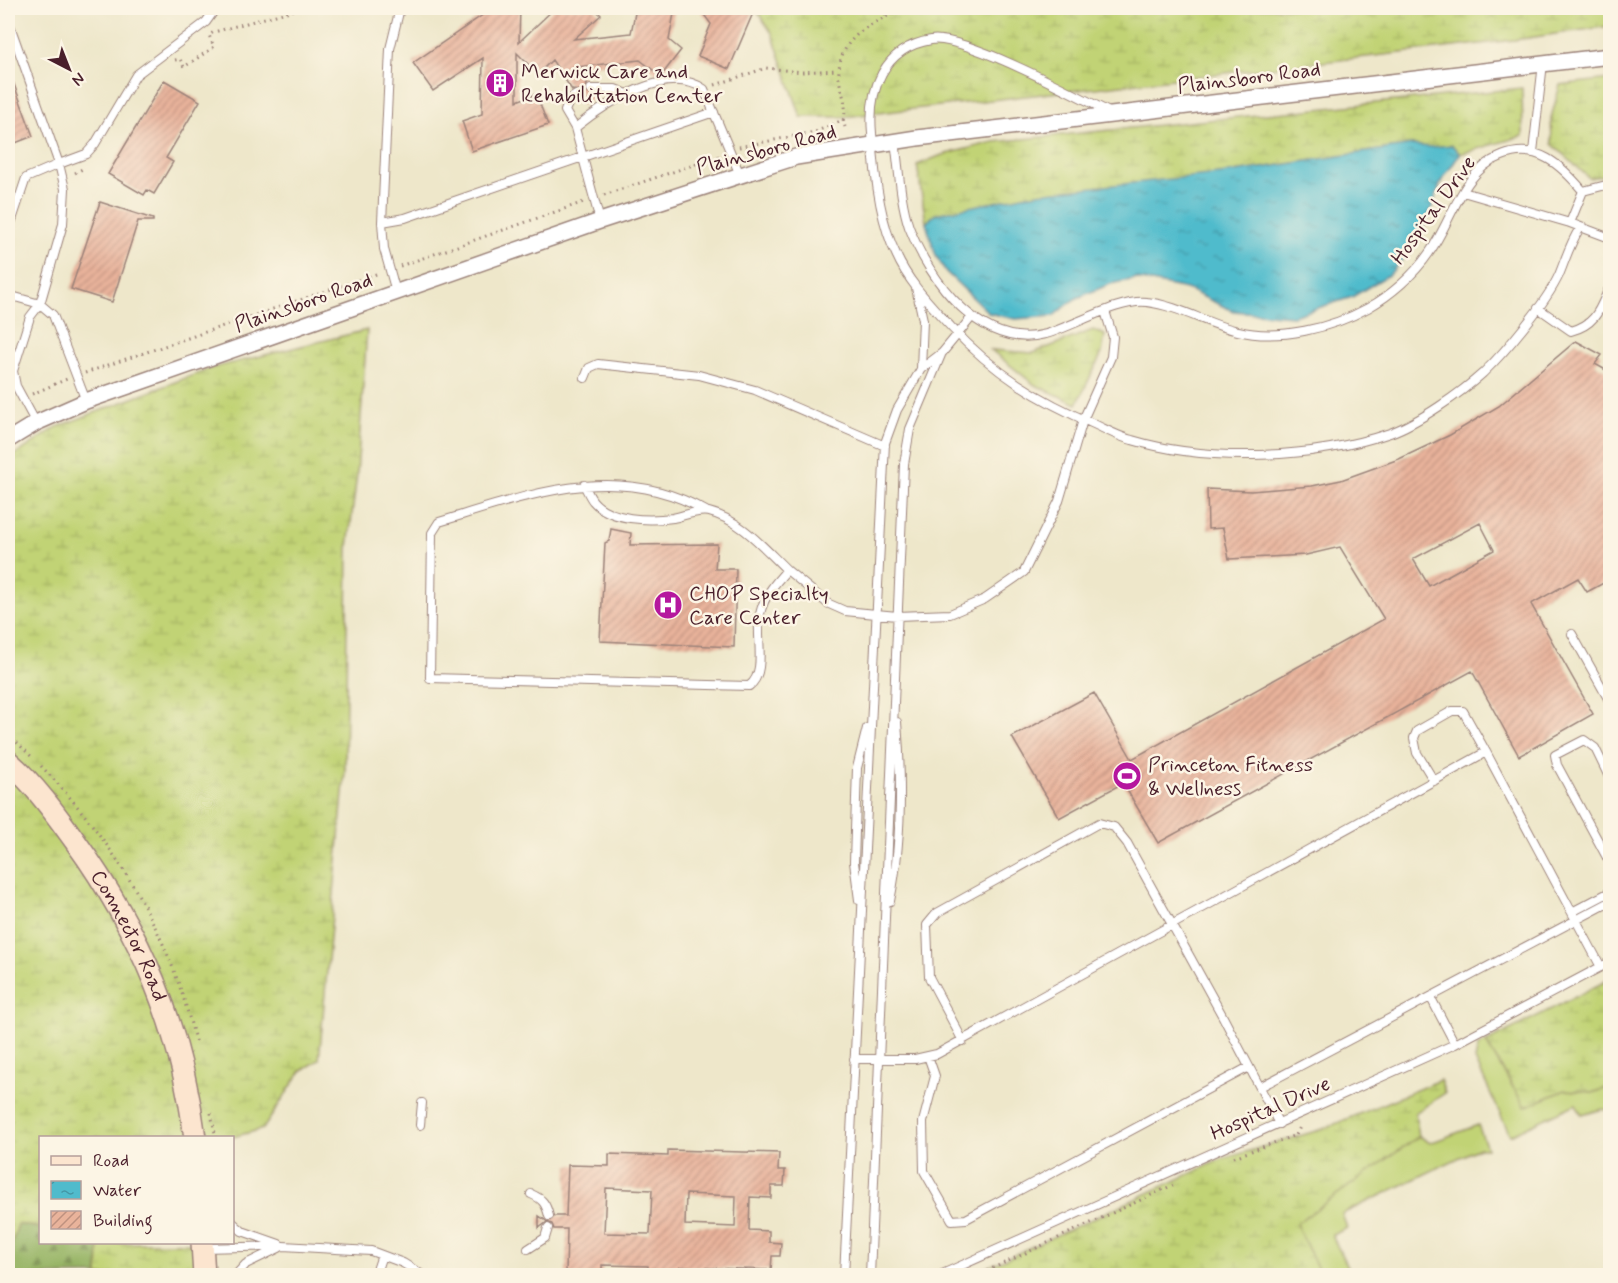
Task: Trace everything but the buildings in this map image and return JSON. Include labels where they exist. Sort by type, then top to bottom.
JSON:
[{"type":"street","name":"Plainsboro Road","points":[[8,440],[36,423],[86,400],[600,221],[796,157],[895,141],[1611,56]]},
{"type":"street","name":"Connector Road","points":[[8,761],[53,810],[96,869],[129,925],[158,985],[180,1061],[195,1136]]},
{"type":"street","points":[[202,1245],[204,1275]]},
{"type":"lane","points":[[8,232],[26,178],[86,154],[95,144],[136,75],[206,22],[216,8]]},
{"type":"lane","points":[[396,291],[384,249],[382,222],[390,49],[400,8]]},
{"type":"lane","points":[[8,20],[59,164],[65,189],[65,213],[40,304],[30,317],[13,372],[23,400],[36,423]]},
{"type":"lane","points":[[1116,115],[973,48],[946,40],[933,39],[908,47],[886,65],[878,78],[870,107],[872,144],[886,226],[896,255],[915,286],[985,361],[1046,403],[1131,440],[1209,454],[1278,453],[1328,447],[1391,432],[1448,400],[1484,372],[1538,308],[1558,277],[1572,240],[1581,228]]},
{"type":"lane","points":[[1543,63],[1533,152],[1560,167],[1583,191]]},
{"type":"lane","points":[[575,128],[625,93],[672,82],[694,84],[704,89],[740,175]]},
{"type":"lane","points":[[591,89],[615,89],[625,93]]},
{"type":"lane","points":[[576,95],[570,99],[565,111],[575,128],[581,158],[600,221]]},
{"type":"lane","points":[[382,222],[405,218],[714,112]]},
{"type":"lane","points":[[844,1275],[885,446],[897,410],[921,369],[942,353],[971,318],[940,282],[919,249],[904,210],[895,141]]},
{"type":"lane","name":"Hospital Drive","points":[[971,318],[999,331],[1021,336],[1045,334],[1105,311],[1143,301],[1176,308],[1240,332],[1274,333],[1329,326],[1368,308],[1398,287],[1430,253],[1463,192],[1482,165],[1521,150],[1533,152]]},
{"type":"lane","points":[[1583,191],[1611,184]]},
{"type":"lane","points":[[1570,223],[1583,191]]},
{"type":"lane","points":[[1463,192],[1570,223],[1611,238]]},
{"type":"lane","points":[[915,286],[923,320],[921,369]]},
{"type":"lane","points":[[1538,308],[1571,331],[1585,327],[1595,318],[1611,286]]},
{"type":"lane","points":[[8,295],[40,304],[52,315],[86,400]]},
{"type":"lane","points":[[786,570],[766,596],[759,615],[758,671],[754,682],[749,686],[430,678],[432,533],[439,522],[539,491],[584,484],[625,485],[681,496],[706,511],[735,522],[786,570],[827,603],[845,611],[897,616],[950,614],[985,599],[1024,572],[1059,501],[1083,420],[1111,357],[1113,337],[1105,311]]},
{"type":"lane","points":[[870,1275],[897,616],[906,452],[910,429],[942,353]]},
{"type":"lane","points":[[585,378],[588,368],[598,364],[699,375],[755,390],[885,446]]},
{"type":"lane","points":[[584,484],[594,502],[611,513],[639,519],[672,518],[706,511]]},
{"type":"lane","points":[[1572,634],[1611,702]]},
{"type":"lane","points":[[1434,781],[1417,753],[1414,738],[1417,731],[1452,711],[1463,711],[1601,967]]},
{"type":"lane","points":[[1611,778],[1595,748],[1584,740],[1555,755],[1557,765],[1611,863]]},
{"type":"lane","points":[[855,1059],[880,1060],[928,1056],[963,1041],[1486,752]]},
{"type":"lane","points":[[963,1041],[929,977],[927,925],[937,913],[1099,823],[1114,827],[1127,843],[1278,1124]]},
{"type":"lane","points":[[1572,912],[1611,892]]},
{"type":"lane","points":[[1260,1087],[1611,903]]},
{"type":"lane","name":"Hospital Drive","points":[[938,1275],[1455,1044],[1611,962]]},
{"type":"lane","points":[[1431,998],[1455,1044]]},
{"type":"lane","points":[[928,1056],[935,1076],[923,1122],[924,1171],[952,1220],[966,1220],[1249,1067]]},
{"type":"lane","points":[[420,1125],[422,1103]]},
{"type":"lane","points":[[531,1194],[546,1204],[549,1216]]},
{"type":"lane","points":[[234,1224],[242,1232],[283,1246]]},
{"type":"lane","points":[[528,1249],[545,1238],[548,1228]]},
{"type":"lane","points":[[202,1245],[283,1246],[371,1251],[423,1275]]},
{"type":"lane","points":[[235,1275],[246,1264],[283,1246]]},
{"type":"lane","points":[[375,1275],[382,1255]]},
{"type":"path","points":[[167,65],[180,59],[184,67],[214,47],[209,40],[209,35],[214,32],[301,8]]},
{"type":"path","points":[[883,8],[886,15]]},
{"type":"path","points":[[845,127],[843,120],[847,109],[838,70],[850,43],[870,24],[886,15],[909,8]]},
{"type":"path","points":[[1037,8],[1102,8]]},
{"type":"path","points":[[713,86],[766,68],[802,72],[838,70]]},
{"type":"path","points":[[23,400],[76,376],[594,199],[740,146],[815,132],[843,120]]},
{"type":"path","points":[[75,173],[88,166]]},
{"type":"path","points":[[1230,1158],[1296,1135],[1307,1111]]},
{"type":"path","points":[[976,1275],[1177,1183]]},
{"type":"green space","points":[[755,8],[1610,8],[1610,26],[1514,40],[843,117],[801,117],[772,33]]},
{"type":"green space","points":[[1610,79],[1610,175],[1589,178],[1552,144],[1551,118],[1560,85]]},
{"type":"green space","points":[[1522,88],[1523,136],[1460,154],[1452,145],[1431,148],[1412,145],[970,208],[935,214],[926,223],[917,165],[942,155],[994,142]]},
{"type":"green space","points":[[367,330],[357,474],[348,547],[345,771],[319,1060],[301,1071],[263,1129],[234,1136],[39,1136],[39,1228],[18,1224],[8,1255],[8,460],[57,427],[212,368]]},
{"type":"green space","points":[[1093,330],[1105,335],[1102,353],[1077,404],[1035,385],[991,350],[1033,353]]},
{"type":"green space","points":[[1610,979],[1610,1087],[1595,1092],[1565,1090],[1525,1107],[1486,1042]]},
{"type":"green space","points":[[1486,1042],[1525,1106],[1565,1090],[1595,1092],[1610,1087],[1610,1111],[1603,1109],[1582,1115],[1576,1104],[1510,1135],[1475,1060],[1478,1046]]},
{"type":"green space","points":[[1440,1080],[1445,1093],[1415,1113],[1419,1136],[1296,1224],[1321,1275],[970,1275],[1222,1159],[1323,1129]]},
{"type":"green space","points":[[1478,1125],[1487,1148],[1479,1148],[1342,1214],[1347,1228],[1332,1235],[1351,1275],[1321,1275],[1295,1224],[1419,1136],[1430,1143]]},
{"type":"green space","points":[[18,1224],[39,1228],[39,1244],[99,1244],[98,1275],[8,1276],[8,1255]]},
{"type":"green space","points":[[99,1244],[198,1244],[200,1275],[98,1276]]},
{"type":"water","points":[[1412,145],[1431,147],[1452,145],[1460,154],[1442,180],[1419,240],[1390,274],[1352,297],[1293,316],[1233,311],[1187,289],[1136,279],[1110,284],[1075,299],[1053,316],[1015,319],[989,313],[946,272],[936,256],[926,223],[935,214],[1037,193],[1228,173]]},
{"type":"place","name":"Merwick Care and Rehabilitation Center","points":[[500,83]]},
{"type":"place","name":"CHOP Specialty Care Center","points":[[668,605]]},
{"type":"place","name":"Princeton Fitness & Wellness","points":[[1127,776]]}]
